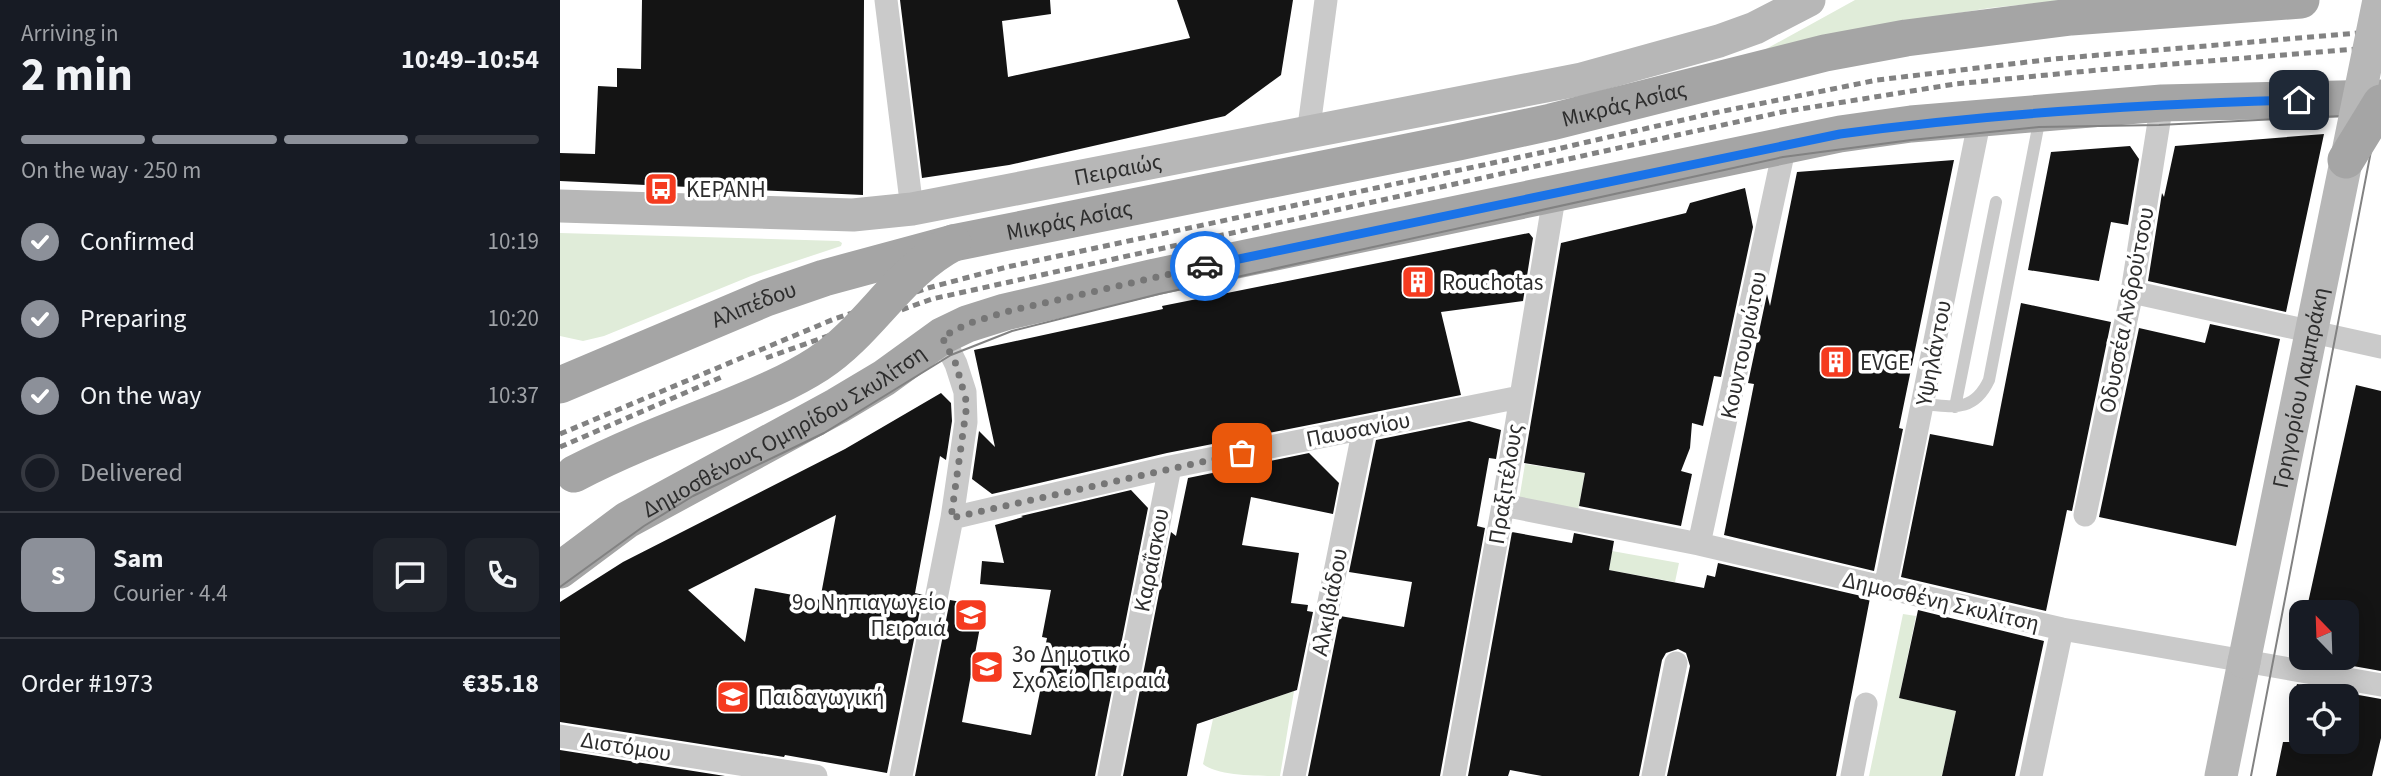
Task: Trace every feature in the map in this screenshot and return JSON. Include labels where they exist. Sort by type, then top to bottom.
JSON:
[{"type":"main road","name":"Πειραιώς","points":[[1668,56],[1715,33],[1768,0]]},
{"type":"main road","name":"Πειραιώς","points":[[560,206],[853,215],[912,209],[1582,79],[1668,56],[1755,28],[1809,0]]},
{"type":"main road","name":"Μικράς Ασίας","points":[[953,243],[1551,122],[1825,53],[1906,38],[2071,17],[2301,0]]},
{"type":"main road","name":"Γρηγορίου Λαμπράκη","points":[[2221,776],[2379,0]]},
{"type":"main road","name":"Δημοσθένους Ομηρίδου Σκυλίτση","points":[[560,570],[627,520],[836,406],[884,378],[942,337],[967,324],[1005,312],[1155,277],[1840,134],[1980,118],[2162,103],[2381,98]]},
{"type":"main road","points":[[2346,160],[2381,103]]},
{"type":"main road","points":[[567,478],[614,454],[756,396],[801,374],[822,361],[851,336],[926,260],[953,243]]},
{"type":"main road","name":"Αλιπέδου","points":[[560,385],[766,298],[860,268],[953,243]]},
{"type":"street","points":[[886,0],[912,209]]},
{"type":"street","points":[[1308,134],[1326,0]]},
{"type":"street","name":"Οδυσσέα Ανδρούτσου","points":[[2085,516],[2133,292],[2162,103]]},
{"type":"street","name":"Υψηλάντου","points":[[1885,588],[1980,118]]},
{"type":"street","name":"Κουντουριώτου","points":[[1699,544],[1785,145]]},
{"type":"street","name":"Πραξιτέλους","points":[[1454,776],[1503,505],[1555,192]]},
{"type":"street","points":[[2133,292],[2381,347]]},
{"type":"street","points":[[901,776],[951,518],[967,404],[956,364],[942,337]]},
{"type":"street","name":"Παυσανίου","points":[[951,518],[1170,467],[1520,397]]},
{"type":"street","name":"Αλκιβιάδου","points":[[1294,776],[1364,428]]},
{"type":"street","name":"Καραΐσκου","points":[[1109,776],[1170,467]]},
{"type":"street","name":"Δημοσθένη Σκυλίτση","points":[[1503,505],[1699,544],[2062,629],[2381,685]]},
{"type":"street","points":[[2031,776],[2062,629]]},
{"type":"street","points":[[1654,776],[1676,663]]},
{"type":"street","points":[[1852,776],[1866,704]]},
{"type":"street","name":"Διστόμου","points":[[560,736],[816,776]]},
{"type":"lane","points":[[1923,404],[1955,407],[1975,400],[1983,393],[1989,380],[2033,161],[2040,113]]},
{"type":"lane","points":[[1955,407],[1996,202]]},
{"type":"green space","points":[[1855,0],[2069,0],[1990,8],[1915,20],[1748,59]]},
{"type":"green space","points":[[560,233],[842,243],[841,246],[751,276],[604,336],[583,341],[560,336]]},
{"type":"green space","points":[[1525,464],[1585,473],[1577,516],[1518,506]]},
{"type":"green space","points":[[1612,551],[1679,563],[1675,582],[1609,570]]},
{"type":"green space","points":[[1903,614],[1916,616],[1899,698],[1956,711],[1942,776],[1869,776]]},
{"type":"green space","points":[[1294,691],[1280,776],[1228,773],[1203,764],[1213,719]]},
{"type":"building","points":[[642,0],[864,0],[863,195],[560,181],[560,153],[595,154],[598,86],[617,87],[617,68],[641,69]]},
{"type":"building","points":[[900,0],[1050,0],[1051,14],[1002,21],[1008,77],[1190,38],[1177,0],[1293,0],[1281,75],[1225,116],[1009,165],[922,178]]},
{"type":"building","points":[[2324,134],[2286,312],[2148,281],[2162,193],[2164,197],[2175,146]]},
{"type":"building","points":[[2130,146],[2139,159],[2128,225],[2111,222],[2099,281],[2028,270],[2051,152]]},
{"type":"building","name":"EVGE","points":[[1954,160],[1899,428],[1903,429],[1874,571],[1724,535],[1754,384],[1748,383],[1767,294],[1770,306],[1797,172]]},
{"type":"building","points":[[1745,188],[1753,227],[1721,377],[1714,376],[1703,426],[1692,423],[1690,448],[1681,471],[1692,474],[1681,526],[1579,506],[1585,473],[1524,463],[1561,243],[1686,213],[1690,203]]},
{"type":"building","points":[[1529,233],[1533,238],[1523,301],[1441,312],[1461,395],[1167,453],[992,494],[972,479],[979,431],[995,447],[974,350],[1163,309],[1162,306]]},
{"type":"building","points":[[2021,303],[2111,322],[2072,511],[2067,510],[2046,611],[1901,577],[1930,434],[1993,446]]},
{"type":"building","points":[[2210,324],[2280,339],[2236,546],[2099,517],[2139,328],[2205,343]]},
{"type":"building","points":[[2356,385],[2381,391],[2381,671],[2359,667],[2359,600],[2309,600]]},
{"type":"building","points":[[941,393],[951,403],[952,421],[946,460],[940,456],[915,593],[923,595],[887,773],[560,722],[560,602],[623,562],[845,449]],"holes":[[[836,515],[820,600],[755,588],[745,642],[688,590]]]},
{"type":"building","points":[[1469,421],[1501,430],[1496,459],[1489,458],[1477,526],[1485,528],[1440,776],[1308,776],[1340,616],[1404,627],[1412,582],[1349,572],[1376,440]]},
{"type":"building","points":[[1309,453],[1339,483],[1333,514],[1251,497],[1242,545],[1299,553],[1291,603],[1308,605],[1307,611],[1313,612],[1297,690],[1197,724],[1187,776],[1123,776],[1171,532],[1176,536],[1188,478]]},
{"type":"building","points":[[1131,490],[1148,508],[1095,776],[915,776],[950,600],[984,606],[962,722],[1031,735],[1043,677],[1039,676],[1047,638],[1042,637],[1051,590],[980,584],[982,561],[1004,563],[995,525],[1023,517],[1021,516]]},
{"type":"building","points":[[1512,532],[1572,543],[1574,533],[1614,541],[1609,570],[1704,588],[1707,575],[1715,577],[1718,563],[1870,598],[1836,776],[1667,776],[1690,666],[1686,653],[1678,649],[1666,653],[1662,660],[1639,776],[1542,776],[1510,770],[1508,776],[1468,776]]},
{"type":"building","points":[[1918,610],[2044,641],[2015,776],[1942,776],[1956,711],[1899,698]]},
{"type":"building","points":[[2359,695],[2381,699],[2381,738],[2372,776],[2276,776],[2283,742],[2289,742],[2289,754],[2359,754]]},
{"type":"building","points":[[560,750],[725,776],[560,776]]},
{"type":"tram line","points":[[2251,776],[2381,99]]},
{"type":"tram line","points":[[560,587],[644,526],[693,496],[824,433],[951,355],[1012,331],[1159,294],[1783,157],[2039,127],[2159,125],[2381,114]]},
{"type":"railway","points":[[560,434],[834,319],[928,288],[1007,267],[1877,80],[2053,59],[2381,31]]},
{"type":"railway","points":[[766,358],[932,299],[1782,112],[1955,84],[2381,47]]},
{"type":"railway","points":[[560,447],[724,376]]},
{"type":"way so far","points":[[1205,266],[1005,312],[967,324],[942,337],[956,364],[967,404],[951,518],[1242,453]]},
{"type":"place","name":"ΚΕΡΑΝΗ","points":[[661,189]]},
{"type":"place","name":"Rouchotas","points":[[1418,282]]},
{"type":"place","name":"EVGE","points":[[1836,362]]},
{"type":"place","name":"9o Νηπιαγωγείο Πειραιά","points":[[971,615]]},
{"type":"place","name":"3ο Δημοτικό Σχολείο Πειραιά","points":[[987,667]]},
{"type":"place","name":"Παιδαγωγική","points":[[733,697]]},
{"type":"route","points":[[1205,266],[1840,134],[1911,124],[2162,103],[2299,100]]}]
